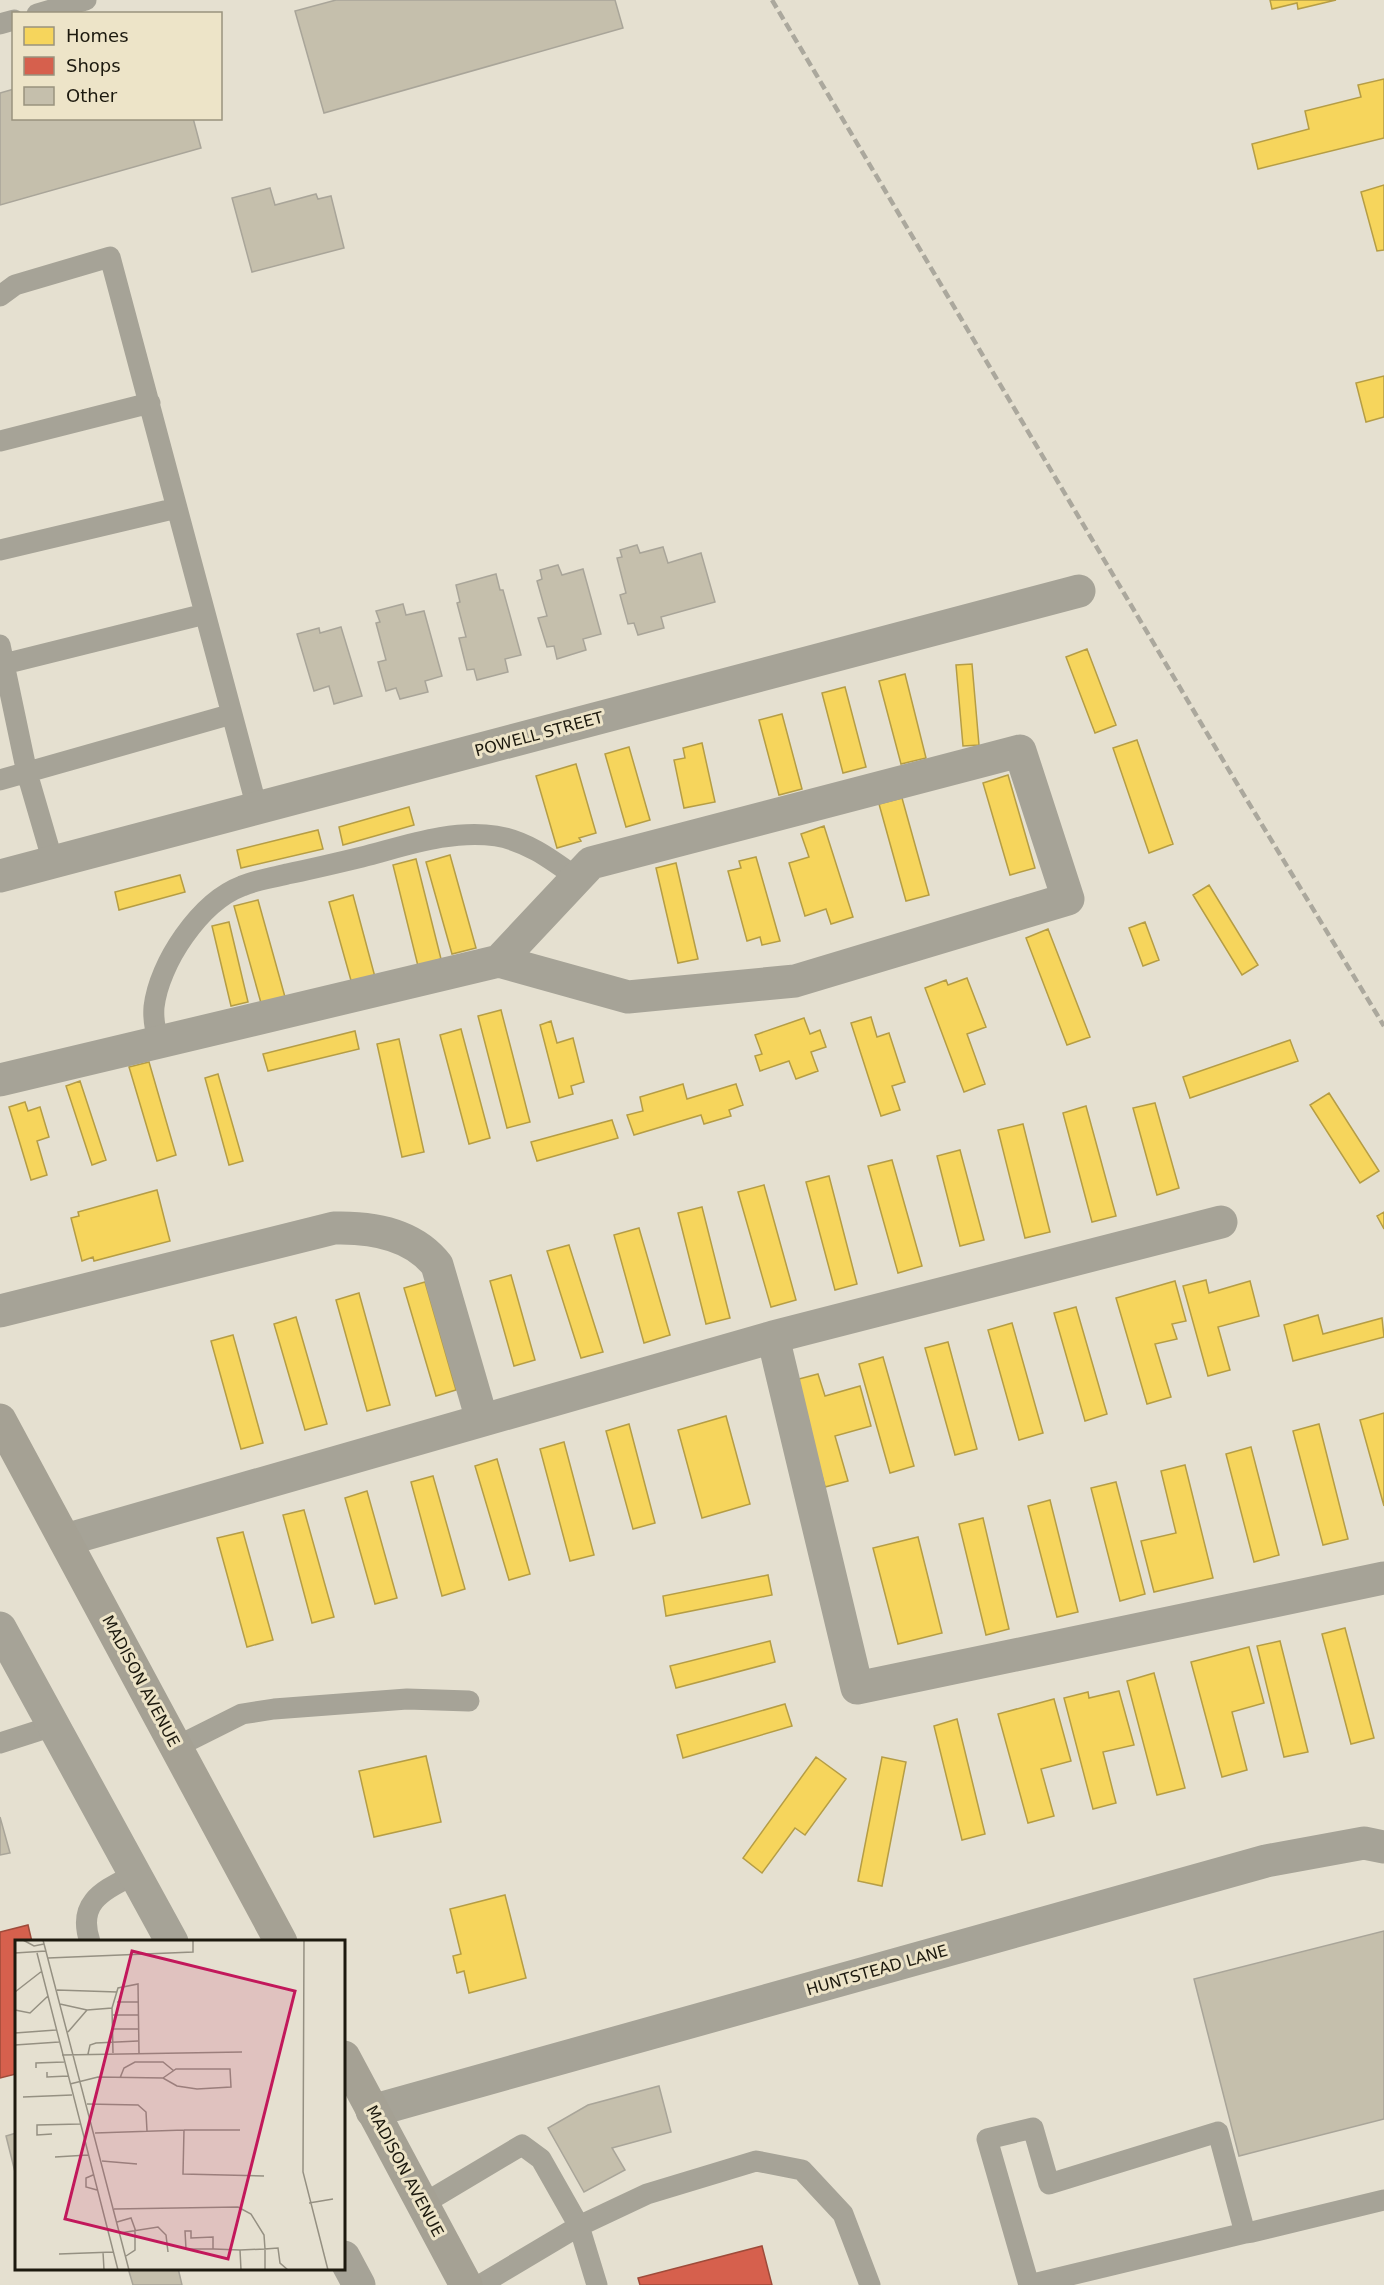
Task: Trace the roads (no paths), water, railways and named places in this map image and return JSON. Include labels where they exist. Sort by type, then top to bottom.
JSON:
[{"type":"main road","name":"MADISON AVENUE","points":[[0,1420],[280,1940]]},
{"type":"main road","name":"MADISON AVENUE","points":[[345,2059],[466,2285]]},
{"type":"street","name":"POWELL STREET","points":[[0,876],[1079,591]]},
{"type":"street","points":[[0,1080],[499,961],[628,997],[795,981],[1068,899],[1020,751],[591,863],[499,961]]},
{"type":"street","points":[[65,1540],[773,1337],[1221,1222]]},
{"type":"street","points":[[0,1311],[334,1228],[359,1227],[382,1232],[427,1252],[437,1265],[482,1420]]},
{"type":"street","points":[[773,1337],[857,1688],[1384,1578]]},
{"type":"street","points":[[0,1628],[171,1940]]},
{"type":"street","name":"HUNTSTEAD LANE","points":[[372,2111],[1266,1861],[1364,1843],[1384,1846]]},
{"type":"street","points":[[345,2259],[358,2285]]},
{"type":"lane","points":[[44,12],[86,0]]},
{"type":"lane","points":[[0,296],[15,285],[110,257],[257,808]]},
{"type":"lane","points":[[0,441],[150,403]]},
{"type":"lane","points":[[0,550],[177,508]]},
{"type":"lane","points":[[53,862],[27,773],[2,655],[206,614]]},
{"type":"lane","points":[[0,780],[232,714]]},
{"type":"lane","points":[[159,1042],[154,1024],[154,1007],[159,983],[170,960],[188,932],[210,906],[241,886],[424,841],[470,834],[498,836],[520,843],[546,856],[577,878]]},
{"type":"lane","points":[[176,1747],[242,1714],[274,1709],[407,1699],[469,1701]]},
{"type":"lane","points":[[0,1743],[53,1726]]},
{"type":"lane","points":[[90,1940],[86,1917],[91,1905],[100,1893],[135,1874]]},
{"type":"lane","points":[[1245,2233],[1218,2132],[1048,2184],[1033,2128],[987,2139],[1029,2285],[1384,2200]]},
{"type":"lane","points":[[423,2204],[522,2145],[541,2158],[579,2226],[597,2285]]},
{"type":"lane","points":[[480,2285],[579,2226],[647,2194],[756,2161],[802,2170],[843,2214],[870,2285]]},
{"type":"railway","points":[[772,0],[1230,772],[1384,1026]]}]
